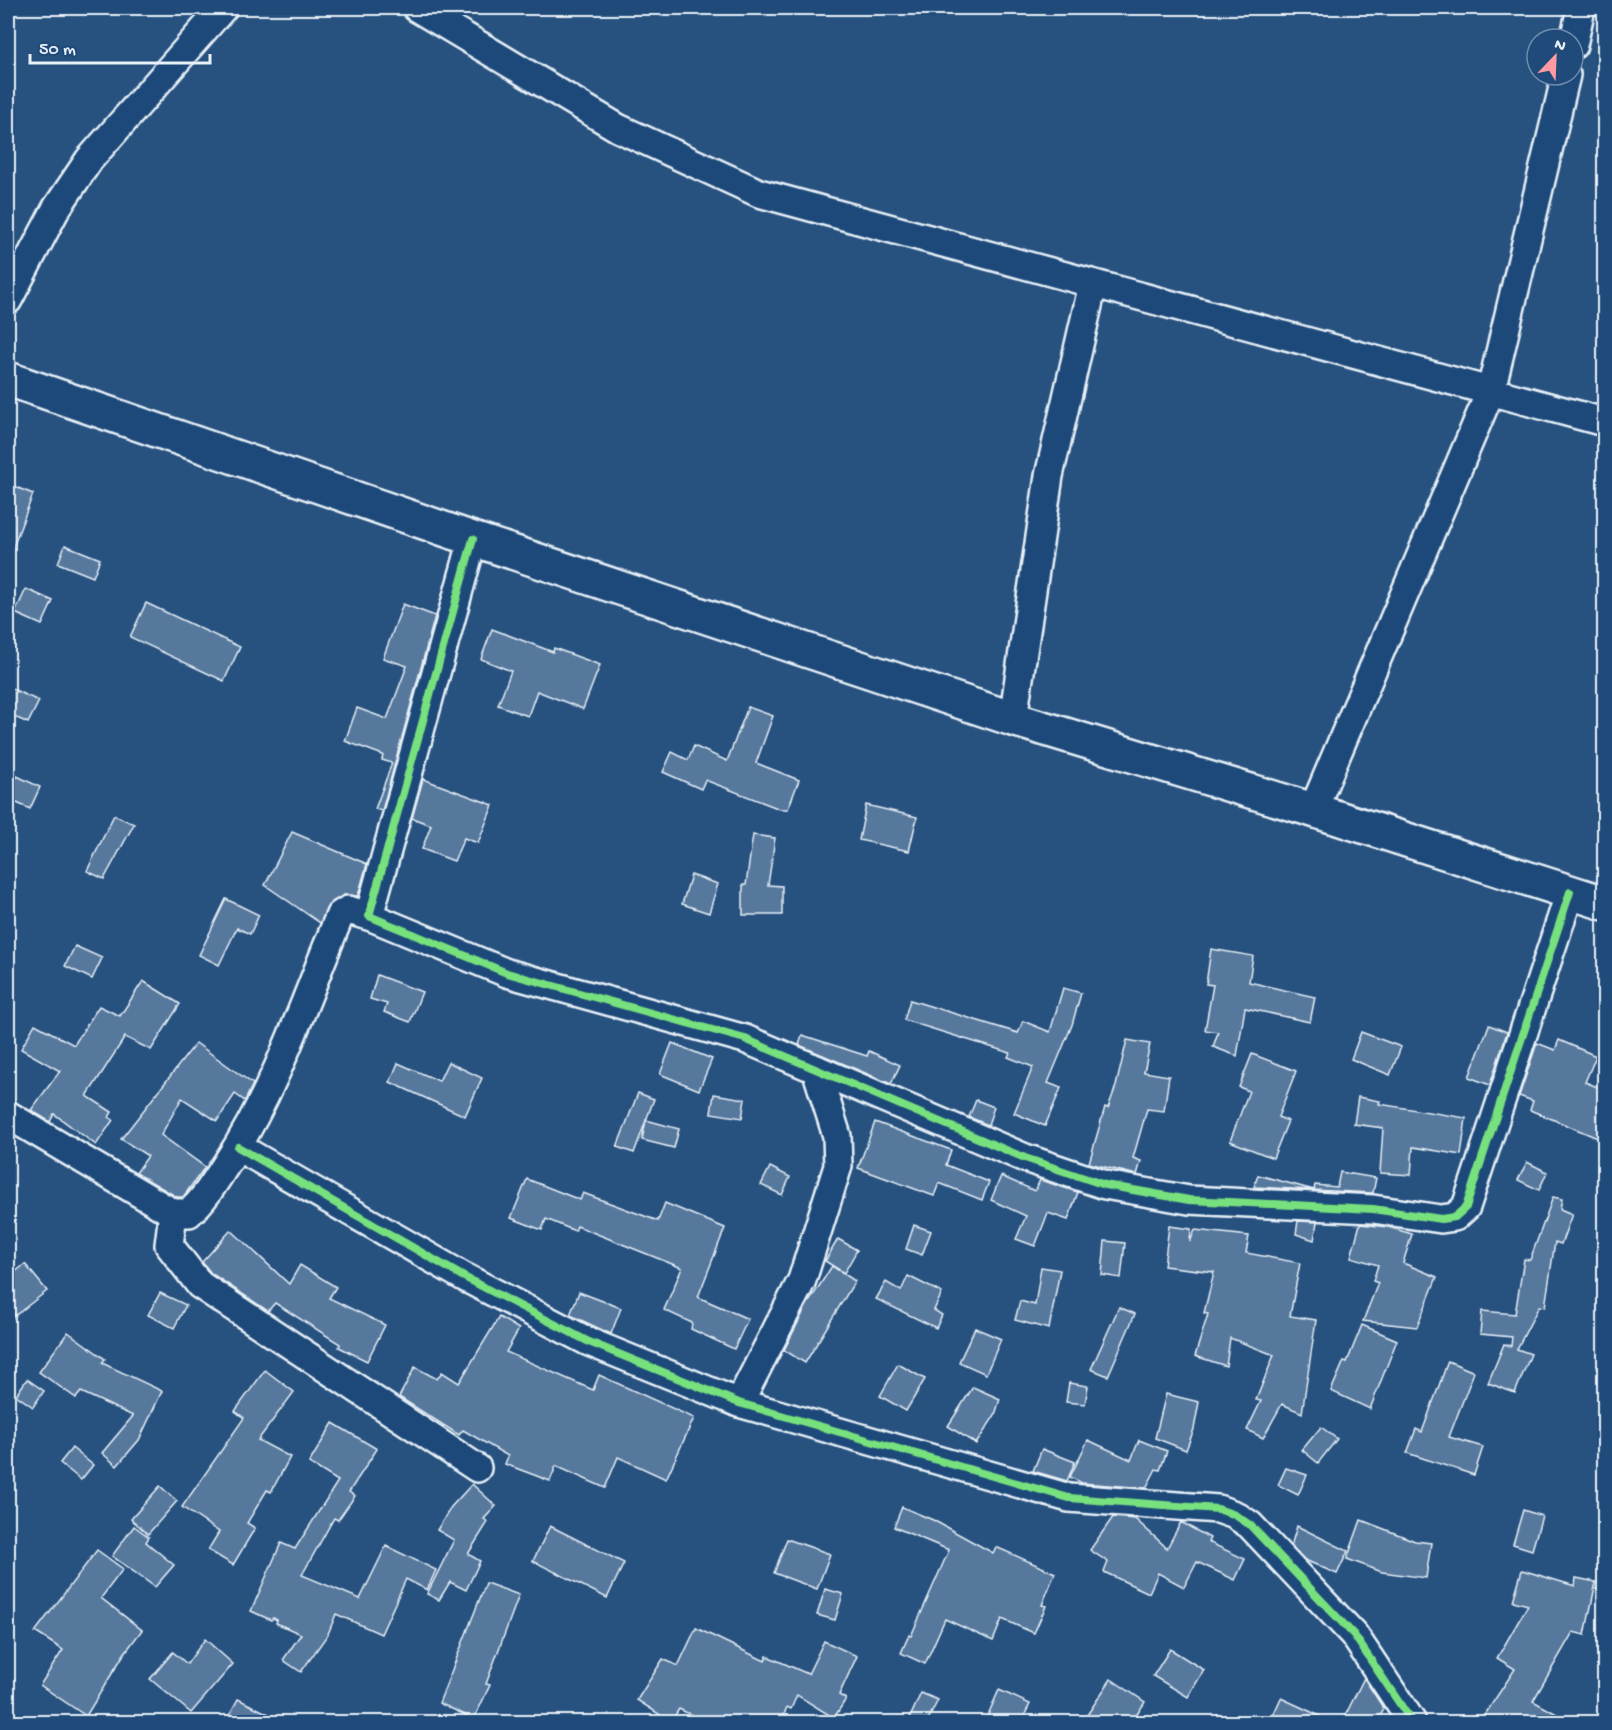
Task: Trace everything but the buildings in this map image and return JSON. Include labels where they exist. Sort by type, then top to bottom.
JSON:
[{"type":"main road","points":[[8,379],[473,539],[1013,719],[1313,810],[1605,903]]},
{"type":"street","points":[[8,300],[56,209],[89,160],[223,8]]},
{"type":"street","points":[[417,8],[618,129],[759,193],[1605,422]]},
{"type":"street","points":[[1577,27],[1581,8]]},
{"type":"street","points":[[1313,810],[1491,390],[1563,87]]},
{"type":"street","points":[[1013,719],[1049,476],[1093,284]]},
{"type":"street","points":[[369,916],[473,539]]},
{"type":"street","points":[[8,1114],[173,1214],[189,1213],[201,1202],[238,1147],[272,1079],[340,915],[348,909],[507,973],[745,1039],[1025,1158],[1105,1185],[1189,1200],[1373,1209],[1441,1220],[1455,1217],[1466,1207],[1570,892]]},
{"type":"street","points":[[739,1403],[802,1280],[838,1166],[837,1136],[816,1069]]},
{"type":"street","points":[[238,1147],[464,1276],[588,1342],[739,1403],[1069,1498],[1218,1509],[1235,1515],[1250,1525],[1354,1635],[1412,1722]]},
{"type":"street","points":[[173,1214],[169,1245],[200,1285],[477,1468]]},
{"type":"cycle path","points":[[473,539],[369,916],[507,973],[745,1039],[1025,1158],[1105,1185],[1189,1200],[1373,1209],[1441,1219],[1455,1217],[1466,1207],[1570,892]]},
{"type":"cycle path","points":[[238,1147],[464,1277],[589,1342],[739,1403],[1069,1498],[1218,1509],[1235,1515],[1250,1525],[1354,1635],[1412,1722]]}]
